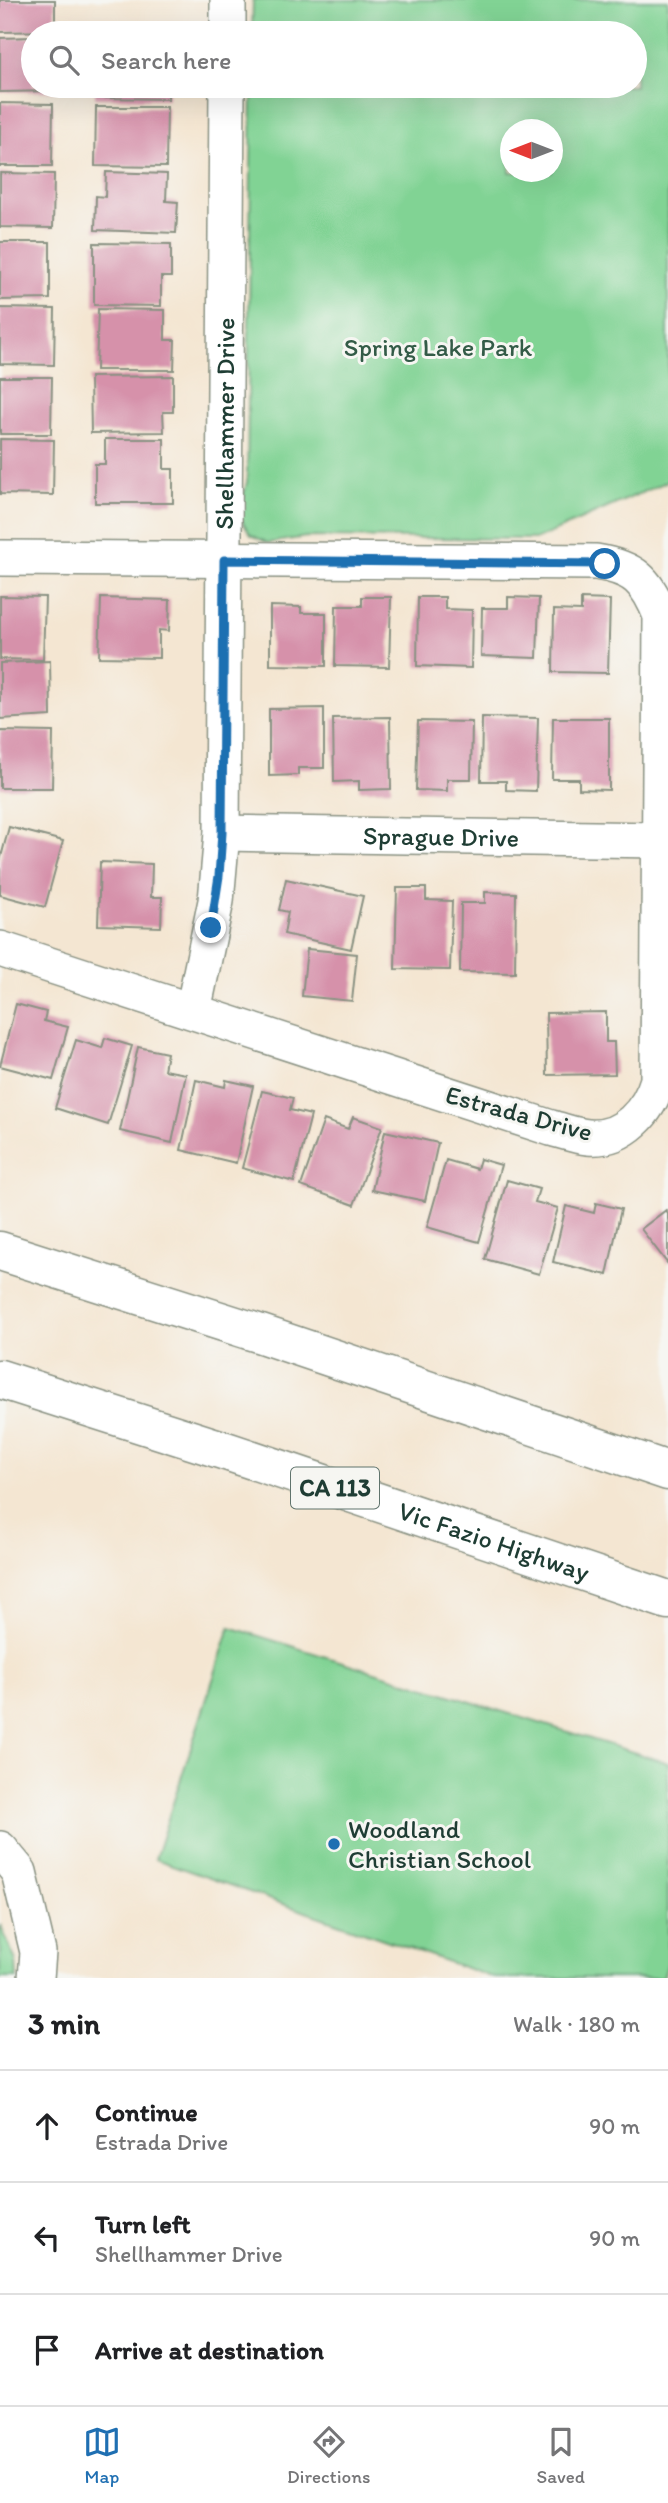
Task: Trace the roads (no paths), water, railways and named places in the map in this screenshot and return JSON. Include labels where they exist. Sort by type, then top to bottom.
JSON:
[{"type":"highway","points":[[0,1251],[261,1334],[668,1471]]},
{"type":"highway","name":"Vic Fazio Highway","points":[[0,1379],[668,1600]]},
{"type":"street","points":[[228,21],[229,0]]},
{"type":"street","name":"Shellhammer Drive","points":[[193,1011],[216,901],[222,833],[228,98]]},
{"type":"street","name":"Estrada Drive","points":[[0,558],[596,562],[625,568],[646,584],[661,616],[658,1080],[645,1112],[617,1132],[604,1137],[589,1137],[551,1128],[0,949]]},
{"type":"street","name":"Sprague Drive","points":[[222,833],[658,840]]},
{"type":"street","points":[[0,1849],[19,1872],[38,1952],[36,1978]]},
{"type":"place","name":"Woodland Christian School","points":[[334,1844]]},
{"type":"park label","name":"Spring Lake Park","points":[[438,347]]}]
